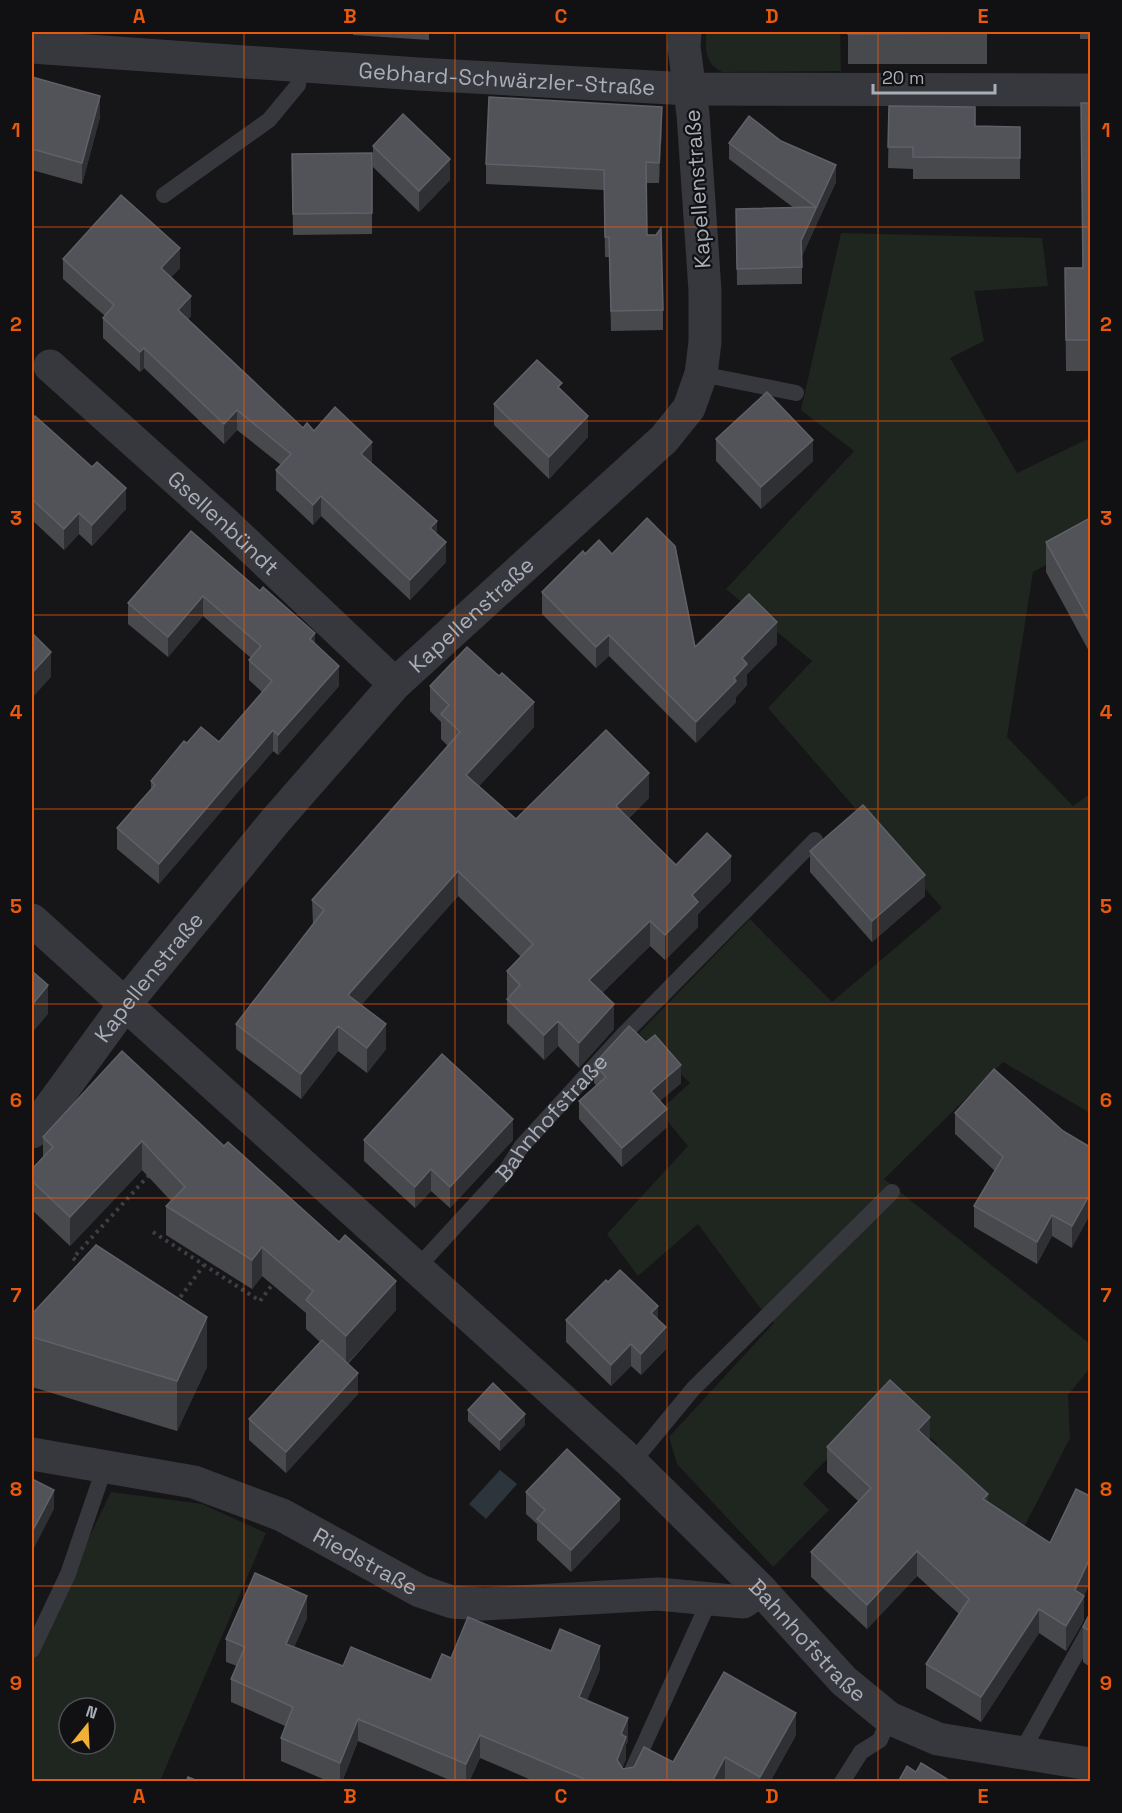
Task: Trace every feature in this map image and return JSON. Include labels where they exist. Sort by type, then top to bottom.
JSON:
[{"type":"street","name":"Kapellenstraße","points":[[32,1132],[126,1003],[276,820],[395,684],[664,439],[688,408],[701,374],[705,342],[705,291],[684,47],[685,32]]},
{"type":"street","name":"Gebhard-Schwärzler-Straße","points":[[32,47],[689,89],[1090,90]]},
{"type":"street","name":"Gsellenbündt","points":[[50,366],[225,523],[395,684]]},
{"type":"street","name":"Bahnhofstraße","points":[[32,920],[632,1463],[761,1590],[844,1681],[889,1718],[938,1739],[1090,1764]]},
{"type":"street","name":"Riedstraße","points":[[32,1454],[194,1482],[282,1515],[420,1591],[452,1602],[484,1604],[658,1594],[743,1602],[761,1590]]},
{"type":"lane","points":[[164,195],[269,120],[298,85],[302,66]]},
{"type":"lane","points":[[701,374],[796,393]]},
{"type":"lane","name":"Bahnhofstraße","points":[[417,1268],[506,1171],[521,1147],[625,1034],[815,840]]},
{"type":"lane","points":[[632,1463],[693,1389],[892,1192]]},
{"type":"lane","points":[[32,1650],[68,1574],[105,1466]]},
{"type":"lane","points":[[627,1782],[710,1599]]},
{"type":"lane","points":[[1022,1751],[1090,1629]]},
{"type":"lane","points":[[842,1782],[861,1752],[880,1740],[889,1718]]},
{"type":"path","points":[[87,1271],[73,1258],[153,1172]]},
{"type":"path","points":[[153,1232],[260,1301],[281,1273]]},
{"type":"path","points":[[170,1311],[204,1264]]},
{"type":"shaded area","points":[[706,32],[840,32],[841,71],[722,72],[712,64],[707,55]]},
{"type":"shaded area","points":[[841,233],[1042,238],[1048,286],[974,291],[984,341],[950,358],[1017,473],[1090,438],[1090,541],[1033,572],[1007,737],[1073,806],[1090,794],[1090,1113],[1003,1062],[884,1179],[1090,1344],[1090,1368],[1068,1395],[1070,1438],[1020,1535],[932,1458],[937,1444],[886,1398],[803,1484],[829,1510],[773,1567],[677,1464],[669,1437],[774,1323],[757,1304],[698,1224],[638,1276],[607,1234],[688,1146],[659,1111],[690,1083],[639,1033],[750,919],[832,1002],[942,908],[768,708],[812,661],[726,589],[854,451],[801,410]]},
{"type":"shaded area","points":[[500,1470],[517,1484],[486,1519],[469,1504]]},
{"type":"shaded area","points":[[111,1492],[202,1504],[266,1533],[160,1781],[32,1781],[32,1656]]},
{"type":"building","points":[[848,32],[987,32],[987,33],[848,34]]},
{"type":"building","points":[[32,77],[100,96],[82,163],[32,149]]},
{"type":"building","points":[[489,97],[662,107],[659,163],[646,162],[647,235],[656,235],[661,228],[663,310],[611,311],[609,237],[605,237],[604,170],[486,164]]},
{"type":"building","points":[[1081,103],[1090,103],[1090,340],[1066,340],[1065,268],[1083,268]]},
{"type":"building","points":[[889,106],[975,107],[975,126],[1020,127],[1020,158],[913,157],[913,147],[888,147]]},
{"type":"building","points":[[403,114],[450,159],[419,191],[373,146]]},
{"type":"building","points":[[749,116],[781,141],[836,165],[801,241],[802,267],[737,269],[736,209],[816,207],[729,143]]},
{"type":"building","points":[[372,153],[372,213],[293,214],[292,154]]},
{"type":"building","points":[[121,195],[180,248],[161,268],[191,296],[178,310],[303,428],[307,423],[314,431],[335,407],[372,442],[361,454],[437,521],[430,528],[446,542],[410,580],[321,496],[313,505],[276,470],[291,454],[237,410],[224,424],[144,348],[140,352],[103,318],[114,305],[63,259]]},
{"type":"building","points":[[537,360],[562,383],[558,387],[588,416],[549,457],[494,404]]},
{"type":"building","points":[[767,392],[813,440],[761,487],[716,439]]},
{"type":"building","points":[[35,416],[92,467],[97,462],[126,488],[92,525],[79,513],[64,529],[32,499],[32,420]]},
{"type":"building","points":[[647,518],[675,546],[695,647],[749,594],[777,622],[742,658],[747,664],[734,678],[736,681],[696,722],[609,635],[596,647],[542,592],[583,551],[585,554],[599,540],[612,554]]},
{"type":"building","points":[[1090,518],[1090,622],[1046,542]]},
{"type":"building","points":[[191,531],[260,591],[263,587],[315,633],[310,639],[339,666],[278,735],[273,730],[159,864],[117,828],[155,785],[151,781],[184,741],[187,743],[201,727],[219,742],[272,681],[249,660],[261,646],[203,596],[168,637],[128,603]]},
{"type":"building","points":[[32,633],[51,652],[32,673]]},
{"type":"building","points":[[467,647],[499,676],[502,673],[534,702],[466,775],[516,819],[606,730],[649,773],[616,806],[676,865],[707,833],[731,856],[692,895],[698,902],[665,935],[650,921],[589,980],[614,1004],[579,1043],[558,1021],[544,1035],[507,999],[520,985],[507,971],[533,944],[458,871],[348,995],[386,1024],[367,1048],[338,1026],[301,1074],[236,1024],[324,910],[312,900],[460,732],[441,714],[449,705],[430,686]]},
{"type":"building","points":[[863,805],[925,875],[872,921],[810,851]]},
{"type":"building","points":[[32,971],[48,985],[32,1005]]},
{"type":"building","points":[[629,1026],[646,1042],[655,1035],[681,1065],[651,1091],[667,1109],[622,1148],[579,1101],[606,1077],[594,1064]]},
{"type":"building","points":[[122,1051],[224,1146],[228,1142],[339,1242],[345,1235],[396,1281],[346,1336],[306,1300],[313,1291],[262,1247],[252,1260],[166,1206],[185,1187],[142,1141],[70,1217],[32,1181],[32,1169],[53,1147],[43,1137]]},
{"type":"building","points":[[442,1054],[513,1119],[450,1187],[431,1169],[415,1187],[364,1140]]},
{"type":"building","points":[[994,1069],[1063,1131],[1090,1147],[1090,1194],[1072,1226],[1052,1215],[1037,1242],[974,1206],[1003,1157],[955,1113]]},
{"type":"building","points":[[96,1245],[207,1317],[177,1381],[32,1337],[32,1314]]},
{"type":"building","points":[[620,1270],[658,1306],[651,1313],[666,1327],[641,1354],[631,1344],[611,1365],[566,1320],[606,1280],[608,1282]]},
{"type":"building","points":[[322,1340],[358,1373],[286,1452],[249,1419]]},
{"type":"building","points":[[890,1380],[930,1417],[918,1430],[988,1494],[983,1499],[1050,1543],[1076,1489],[1090,1496],[1090,1558],[1075,1590],[1084,1596],[1066,1626],[1039,1609],[981,1697],[926,1664],[969,1599],[917,1551],[867,1605],[811,1552],[871,1488],[827,1447]]},
{"type":"building","points":[[493,1383],[525,1414],[500,1440],[468,1410]]},
{"type":"building","points":[[567,1449],[620,1499],[571,1550],[537,1519],[545,1510],[526,1492]]},
{"type":"building","points":[[32,1479],[54,1490],[32,1532]]},
{"type":"building","points":[[255,1573],[307,1596],[286,1644],[343,1666],[351,1647],[431,1680],[442,1654],[451,1658],[468,1617],[551,1651],[560,1629],[600,1646],[579,1697],[628,1718],[621,1734],[626,1737],[617,1760],[623,1769],[634,1767],[644,1747],[673,1762],[724,1672],[796,1713],[760,1777],[725,1757],[712,1782],[591,1782],[480,1735],[466,1764],[358,1719],[340,1763],[281,1738],[293,1707],[231,1679],[245,1647],[226,1639]]},
{"type":"building","points":[[1090,1613],[1090,1631],[1083,1627]]},
{"type":"building","points":[[921,1763],[952,1782],[898,1782],[907,1766],[916,1772]]},
{"type":"building","points":[[188,1777],[200,1782],[186,1782]]}]
